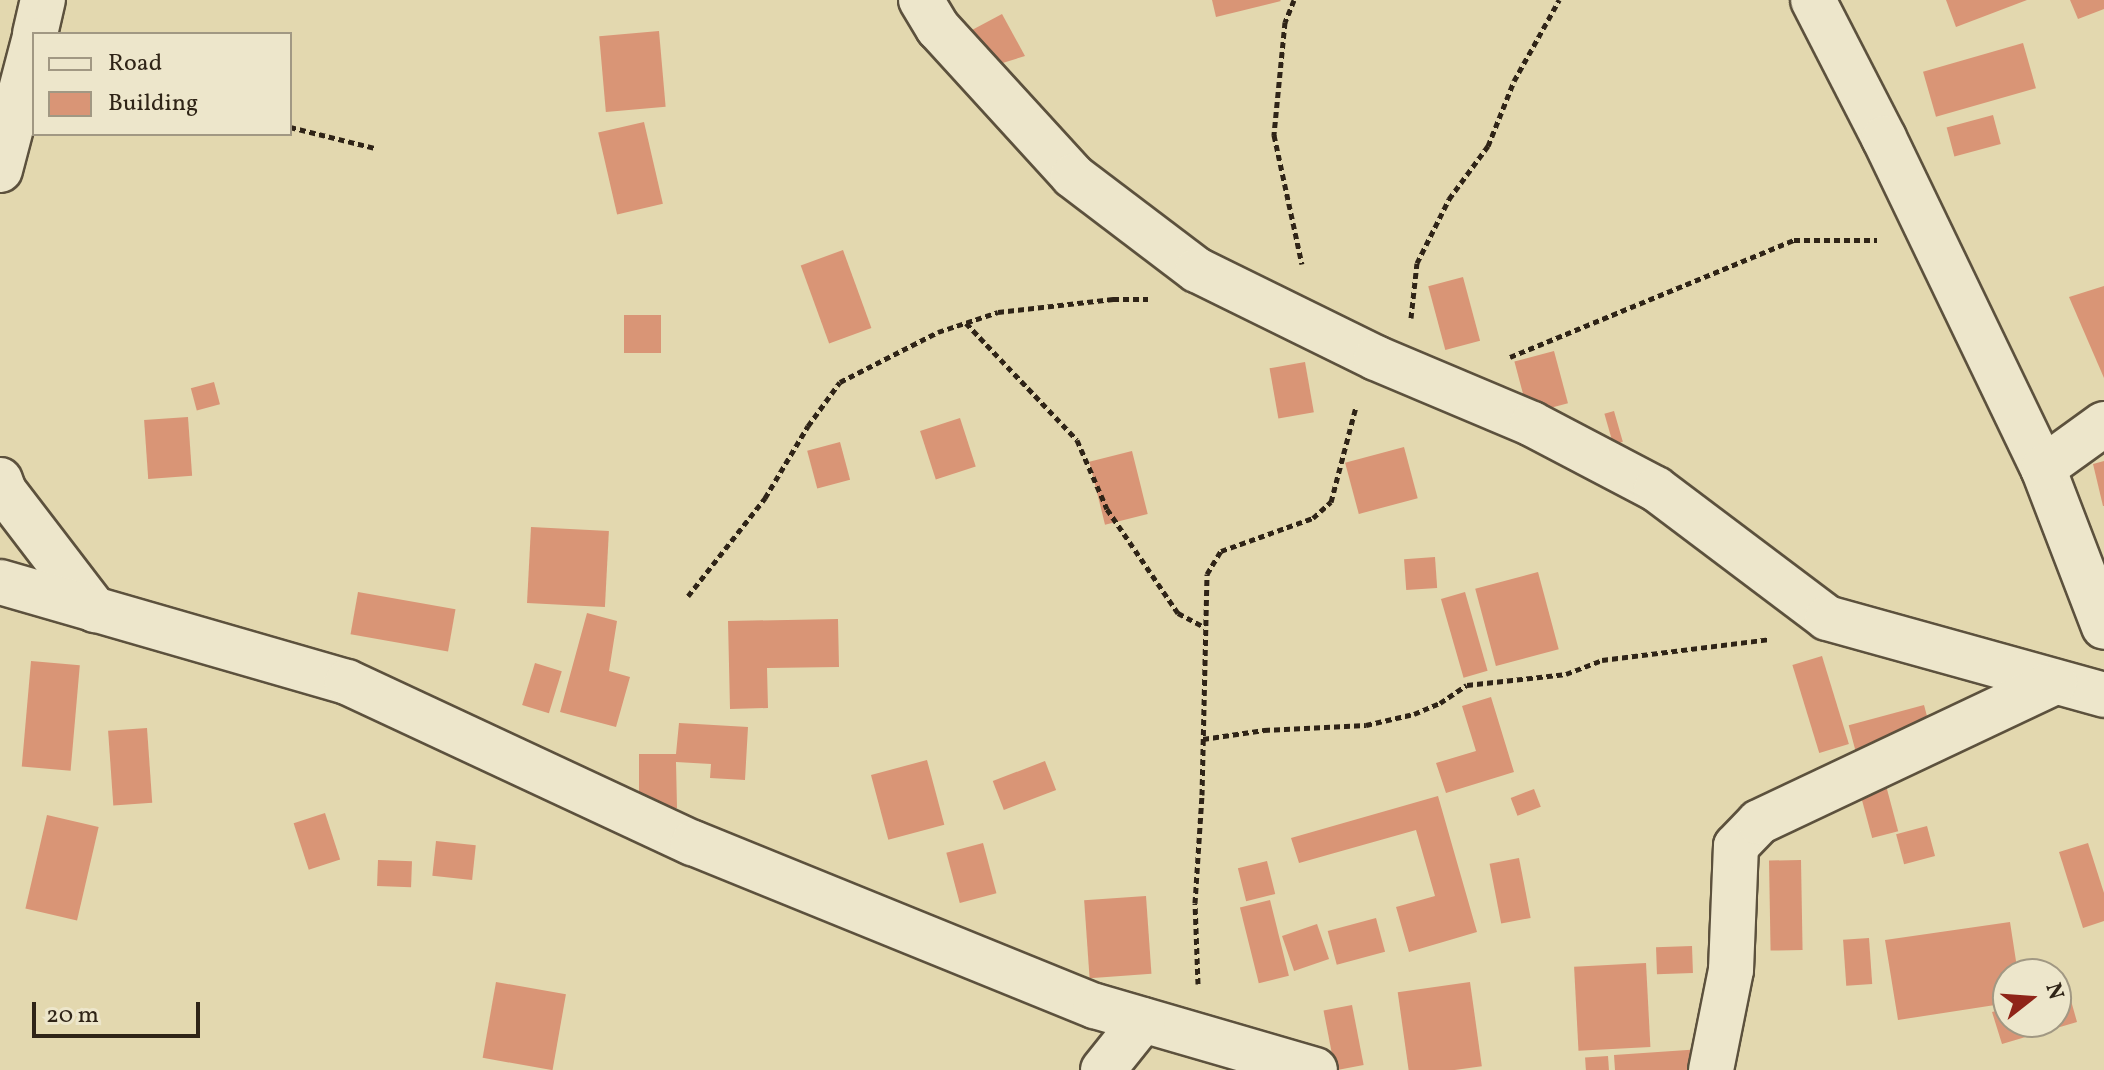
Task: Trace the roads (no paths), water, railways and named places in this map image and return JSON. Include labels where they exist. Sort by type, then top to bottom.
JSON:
[{"type":"street","points":[[36,32],[43,0]]},
{"type":"street","points":[[921,0],[938,28],[1073,176],[1197,270],[1408,372],[1532,424],[1656,489],[1827,618],[2104,695]]},
{"type":"street","points":[[1813,0],[2043,468],[2104,627]]},
{"type":"street","points":[[0,170],[8,111],[32,45]]},
{"type":"street","points":[[2043,468],[2104,424]]},
{"type":"street","points":[[0,480],[4,491],[95,610]]},
{"type":"street","points":[[0,582],[347,682],[693,843],[1095,1006],[1315,1070]]},
{"type":"street","points":[[1711,1070],[1731,970],[1736,846],[1759,822],[2055,682]]},
{"type":"street","points":[[1103,1070],[1143,1020]]}]
